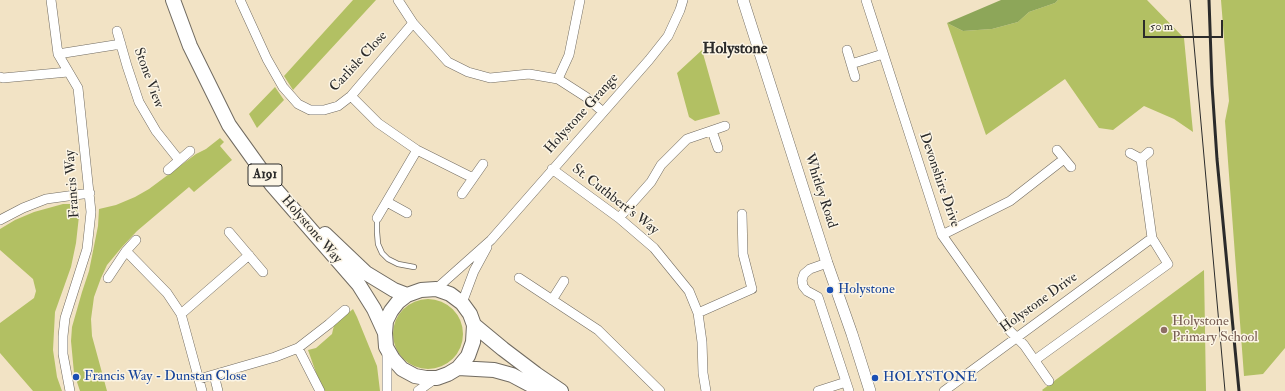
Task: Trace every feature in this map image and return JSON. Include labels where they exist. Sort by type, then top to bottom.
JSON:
[{"type":"main road","name":"Holystone Way","points":[[173,0],[190,46],[229,125],[272,185],[360,285],[374,309],[392,359],[402,369],[415,376],[437,378],[448,374],[458,368],[468,356],[473,342],[474,325]]},
{"type":"main road","name":"Holystone Way","points":[[180,0],[196,44],[217,89],[241,130],[271,173],[329,238],[366,273],[394,290],[407,295]]},
{"type":"main road","points":[[385,340],[386,321],[398,302],[407,295],[421,290],[436,289],[450,294],[462,303],[470,314],[474,325],[503,349],[561,391]]},
{"type":"main road","name":"Holystone Way","points":[[458,368],[494,370],[512,375],[542,391]]},
{"type":"street","name":"Francis Way","points":[[51,0],[58,54],[78,88],[91,212],[87,249],[65,318],[63,354],[70,391]]},
{"type":"street","name":"Carlisle Close","points":[[240,0],[267,59],[282,87],[298,104],[310,110],[324,110],[338,106],[351,96],[413,24]]},
{"type":"street","points":[[398,0],[413,24],[448,62],[468,72],[490,78],[529,74],[558,79],[586,97],[603,112]]},
{"type":"street","points":[[558,79],[569,55],[580,0]]},
{"type":"street","name":"Holystone Grange","points":[[436,289],[490,240],[649,60],[668,36],[683,0]]},
{"type":"street","name":"Whitley Road","points":[[743,0],[870,391]]},
{"type":"street","name":"Devonshire Drive","points":[[866,0],[942,234],[1010,331],[1024,345],[1049,380]]},
{"type":"street","name":"Stone View","points":[[117,31],[139,102],[156,131],[179,160]]},
{"type":"street","name":"Stone View","points":[[58,54],[121,44]]},
{"type":"street","points":[[846,50],[855,76]]},
{"type":"street","points":[[851,64],[883,54]]},
{"type":"street","points":[[1,79],[68,72]]},
{"type":"street","points":[[351,96],[378,123],[417,150],[474,178]]},
{"type":"street","points":[[619,218],[651,182],[661,165],[688,139],[725,126]]},
{"type":"street","points":[[712,131],[718,148]]},
{"type":"street","points":[[377,218],[417,150]]},
{"type":"street","points":[[1057,150],[1071,167]]},
{"type":"street","points":[[168,170],[190,151]]},
{"type":"street","points":[[1141,159],[1149,152]]},
{"type":"street","points":[[1130,153],[1141,159]]},
{"type":"street","points":[[942,234],[1010,200],[1064,159]]},
{"type":"street","points":[[1035,360],[1168,264],[1152,238],[1141,159]]},
{"type":"street","points":[[462,194],[483,164]]},
{"type":"street","name":"St. Cuthbert's Way","points":[[552,170],[619,218],[654,248],[689,291],[698,313],[706,391]]},
{"type":"street","points":[[0,220],[18,210],[46,199],[90,193]]},
{"type":"street","points":[[387,202],[407,213]]},
{"type":"street","points":[[698,313],[752,289],[743,254],[742,214]]},
{"type":"street","points":[[228,232],[263,272]]},
{"type":"street","name":"Holystone Drive","points":[[944,391],[1152,238]]},
{"type":"street","points":[[108,278],[126,251],[136,240]]},
{"type":"street","name":"Holystone Grange","points":[[462,303],[474,271],[490,240]]},
{"type":"street","points":[[126,251],[167,292],[182,314],[202,391]]},
{"type":"street","points":[[182,314],[249,255]]},
{"type":"street","points":[[828,263],[810,269],[804,274],[802,280],[803,286],[818,297],[849,391]]},
{"type":"street","points":[[519,278],[598,330],[660,391]]},
{"type":"street","points":[[552,300],[564,281]]},
{"type":"street","points":[[199,379],[275,357],[298,348],[329,324],[344,310]]},
{"type":"street","points":[[385,340],[387,391]]},
{"type":"street","points":[[298,348],[320,391]]},
{"type":"street","points":[[214,375],[218,391]]},
{"type":"street","points":[[418,391],[437,378]]},
{"type":"street","points":[[818,391],[846,382]]},
{"type":"lane","points":[[377,218],[378,244],[382,253],[388,259],[398,264],[414,267]]},
{"type":"green space","points":[[353,0],[376,0],[293,90],[284,76]]},
{"type":"green space","points":[[1001,0],[1058,0],[1055,3],[1029,12],[1018,22],[992,29],[963,31],[947,23]]},
{"type":"green space","points":[[1058,0],[1147,0],[1184,38],[1193,132],[1174,119],[1144,106],[1113,130],[1099,128],[1065,79],[986,135],[947,23],[963,31],[992,29],[1018,22],[1029,12],[1055,3]]},
{"type":"green space","points":[[1221,0],[1285,0],[1285,348],[1263,374],[1244,376],[1225,121],[1229,101]]},
{"type":"green space","points":[[702,50],[720,114],[695,121],[689,117],[677,73]]},
{"type":"green space","points":[[275,87],[284,100],[257,128],[249,114]]},
{"type":"green space","points":[[220,138],[224,142],[220,146],[232,160],[194,192],[189,187],[137,231],[107,265],[94,297],[91,319],[92,336],[107,391],[80,391],[74,373],[71,341],[72,327],[89,271],[98,226],[99,209],[116,205],[149,189]]},
{"type":"green space","points":[[63,204],[71,204],[77,209],[79,216],[76,243],[71,267],[55,312],[53,350],[57,377],[62,391],[33,391],[0,353],[0,323],[34,298],[36,291],[33,279],[0,250],[0,229],[15,220],[34,212]]},
{"type":"green space","name":"Holystone Primary School","points":[[1204,270],[1206,391],[1042,390]]},
{"type":"green space","points":[[428,299],[447,305],[457,315],[463,334],[457,353],[447,363],[428,369],[409,363],[399,353],[393,334],[399,315],[409,305]]},
{"type":"green space","points":[[353,309],[377,366],[380,391],[324,391],[308,350],[316,348],[332,334],[334,325]]},
{"type":"tram line","points":[[1190,0],[1225,391]]},
{"type":"railway","points":[[1209,0],[1212,85],[1217,159],[1239,391]]},
{"type":"place","name":"Holystone","points":[[830,290]]},
{"type":"place","name":"Holystone Primary School","points":[[1164,330]]},
{"type":"place","name":"Francis Way - Dunstan Close","points":[[76,377]]},
{"type":"place","name":"HOLYSTONE","points":[[875,378]]},
{"type":"district","name":"Holystone","points":[[735,50]]}]
